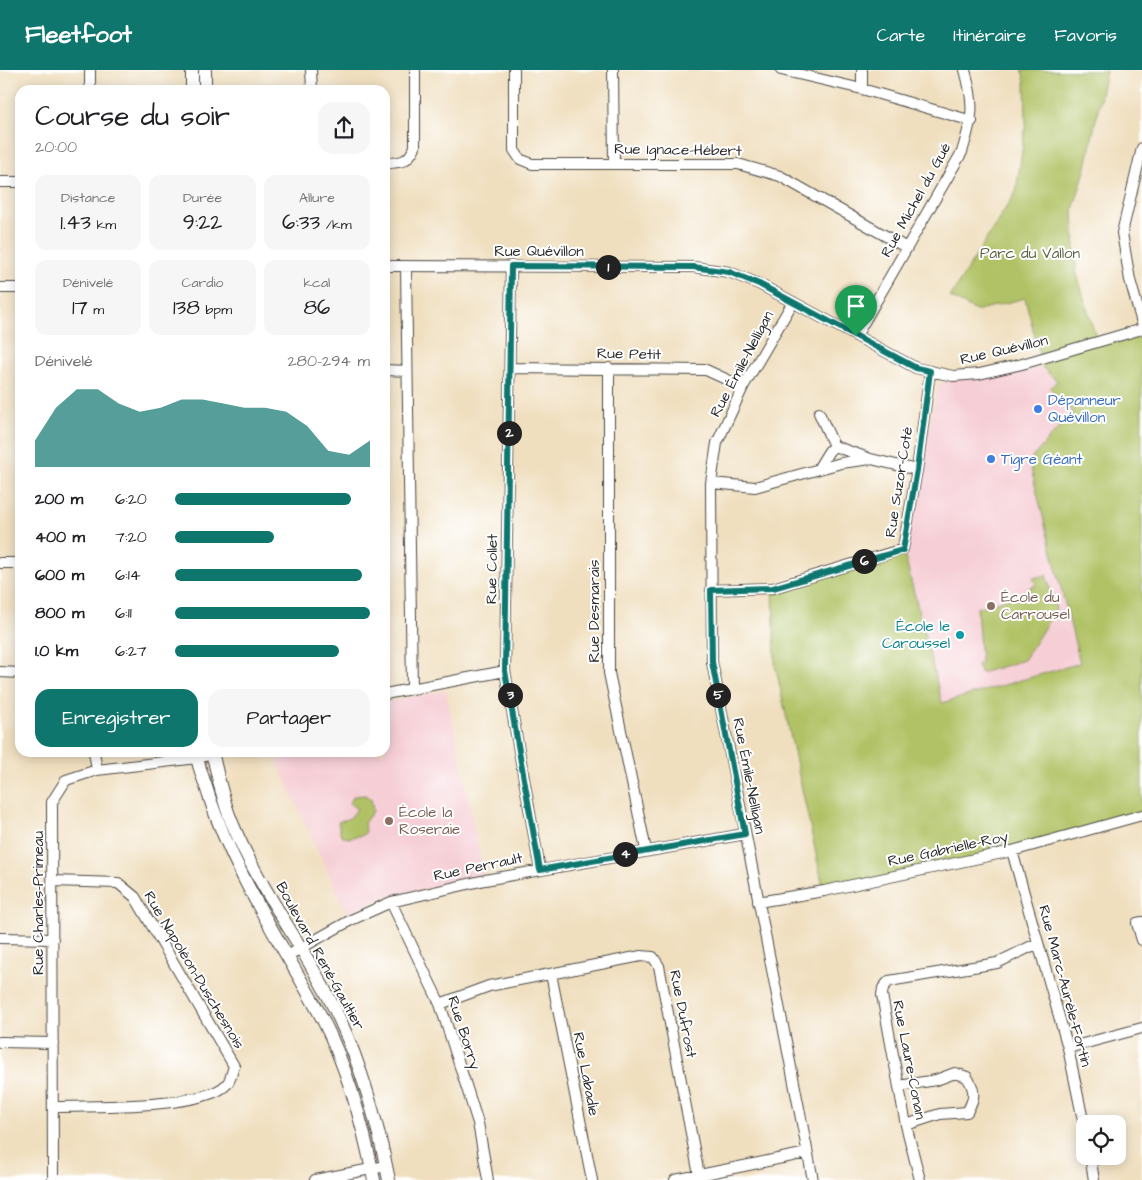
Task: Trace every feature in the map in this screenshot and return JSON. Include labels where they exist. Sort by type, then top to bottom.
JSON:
[{"type":"street","points":[[90,70],[90,85]]},
{"type":"street","points":[[192,70],[192,85]]},
{"type":"street","points":[[204,70],[205,85]]},
{"type":"street","points":[[312,70],[312,85]]},
{"type":"street","points":[[390,163],[401,163],[410,157],[415,147],[415,70]]},
{"type":"street","name":"Rue Ignace-Hébert","points":[[514,70],[514,150],[520,159],[532,164],[738,164],[780,176],[906,248]]},
{"type":"street","points":[[613,70],[614,164]]},
{"type":"street","points":[[781,70],[808,73],[972,121]]},
{"type":"street","points":[[862,70],[862,89]]},
{"type":"street","name":"Rue Michel du Gué","points":[[856,336],[962,152],[972,121],[973,98],[965,70]]},
{"type":"street","points":[[1142,148],[1139,172],[1122,232],[1130,280],[1142,323]]},
{"type":"street","points":[[0,182],[15,182]]},
{"type":"street","name":"Rue Quévillon","points":[[390,266],[693,267],[729,272],[759,284],[916,368],[953,376],[979,374],[1022,364],[1142,329]]},
{"type":"street","points":[[406,266],[412,689]]},
{"type":"street","name":"Rue Collet","points":[[511,266],[505,671],[540,870]]},
{"type":"street","points":[[0,288],[15,288]]},
{"type":"street","name":"Rue Émile-Nelligan","points":[[793,302],[743,387],[717,443],[711,483],[712,662],[813,1180]]},
{"type":"street","name":"Rue Petit","points":[[510,368],[706,370],[743,387]]},
{"type":"street","name":"Rue Desmarais","points":[[609,368],[608,673],[646,850]]},
{"type":"street","points":[[390,370],[407,371]]},
{"type":"street","name":"Rue Suzor-Coté","points":[[711,590],[773,588],[903,550],[917,470],[930,371]]},
{"type":"street","points":[[819,413],[834,446],[871,459],[917,470]]},
{"type":"street","points":[[818,469],[829,450],[834,446]]},
{"type":"street","points":[[711,483],[755,487],[818,469],[871,459]]},
{"type":"street","points":[[0,563],[15,563]]},
{"type":"street","points":[[390,693],[505,671]]},
{"type":"street","points":[[0,672],[15,672]]},
{"type":"street","points":[[95,757],[97,770]]},
{"type":"street","name":"Rue Charles-Primeau","points":[[53,1180],[52,802],[66,780],[97,770],[183,757]]},
{"type":"street","name":"Boulevard René-Gaultier","points":[[197,757],[224,837],[244,879],[322,1019],[346,1072],[364,1134],[373,1174]]},
{"type":"street","name":"Boulevard René-Gaultier","points":[[213,757],[232,824],[258,876],[338,1016],[361,1072],[376,1122],[389,1180]]},
{"type":"street","name":"Rue Gabrielle-Roy","points":[[758,902],[1012,851],[1142,815]]},
{"type":"street","name":"Rue Perrault","points":[[287,956],[350,920],[391,902],[485,880],[745,834]]},
{"type":"street","name":"Rue Marc-Aurèle-Fortin","points":[[1012,851],[1068,1048],[1082,1115]]},
{"type":"street","name":"Rue Napoléon-Duschesnois","points":[[52,881],[118,883],[135,897],[234,1066],[228,1084],[208,1096],[133,1106],[53,1107]]},
{"type":"street","name":"Rue Borry","points":[[391,902],[440,1004],[478,1123],[488,1180]]},
{"type":"street","points":[[1142,922],[1137,923],[1142,940]]},
{"type":"street","points":[[0,938],[53,939]]},
{"type":"street","name":"Rue Laure-Conan","points":[[920,1180],[906,1125],[882,995],[883,988],[889,981],[997,963],[1038,943]]},
{"type":"street","name":"Rue Dufrost","points":[[440,1004],[489,986],[641,956],[652,957],[659,966],[699,1175]]},
{"type":"street","name":"Rue Labadie","points":[[550,974],[592,1180]]},
{"type":"street","points":[[1068,1048],[1142,1028]]},
{"type":"street","points":[[0,1042],[53,1043]]},
{"type":"street","points":[[899,1086],[936,1080],[955,1074],[967,1077],[974,1087],[974,1099],[967,1112],[940,1114],[906,1125]]},
{"type":"street","points":[[675,1180],[807,1153]]},
{"type":"street","points":[[1092,1165],[1094,1180]]},
{"type":"street","points":[[315,1180],[373,1174],[386,1166]]},
{"type":"shaded area","points":[[1043,368],[1057,381],[1050,388],[1074,413],[1029,461],[1080,663],[942,703],[903,549],[938,386],[944,381],[952,379],[982,377]]},
{"type":"shaded area","name":"École la Roseraie","points":[[446,690],[484,876],[380,898],[348,916],[279,766],[277,757],[390,757],[390,701]]},
{"type":"green space","name":"Parc du Vallon","points":[[1022,70],[1106,71],[1086,167],[1073,210],[1076,271],[1097,341],[1142,329],[1142,815],[1012,851],[824,891],[775,664],[773,588],[903,549],[942,703],[1080,663],[1029,461],[1073,412],[1050,388],[1057,381],[1043,368],[1025,298],[976,311],[950,297],[1016,192],[1026,123],[1025,82]]},
{"type":"green space","points":[[1046,575],[1056,609],[1024,660],[981,673],[977,665],[981,662],[977,608],[1028,592],[1027,589],[1036,585],[1033,578]]},
{"type":"green space","points":[[365,795],[371,799],[373,811],[364,823],[366,832],[363,835],[348,838],[341,835],[338,822],[350,818],[357,809],[349,803],[354,796]]},
{"type":"place","name":"Dépanneur Quévillon","points":[[1038,409]]},
{"type":"place","name":"Tigre Géant","points":[[991,459]]},
{"type":"place","name":"École du Carrousel","points":[[991,606]]},
{"type":"place","name":"École le Caroussel","points":[[960,635]]},
{"type":"place","name":"École la Roseraie","points":[[389,821]]},
{"type":"route","points":[[511,266],[693,267],[729,272],[759,284],[856,336],[916,368],[930,371],[917,470],[903,550],[773,588],[711,590],[712,662],[745,834],[540,870],[505,671],[511,266]]}]
